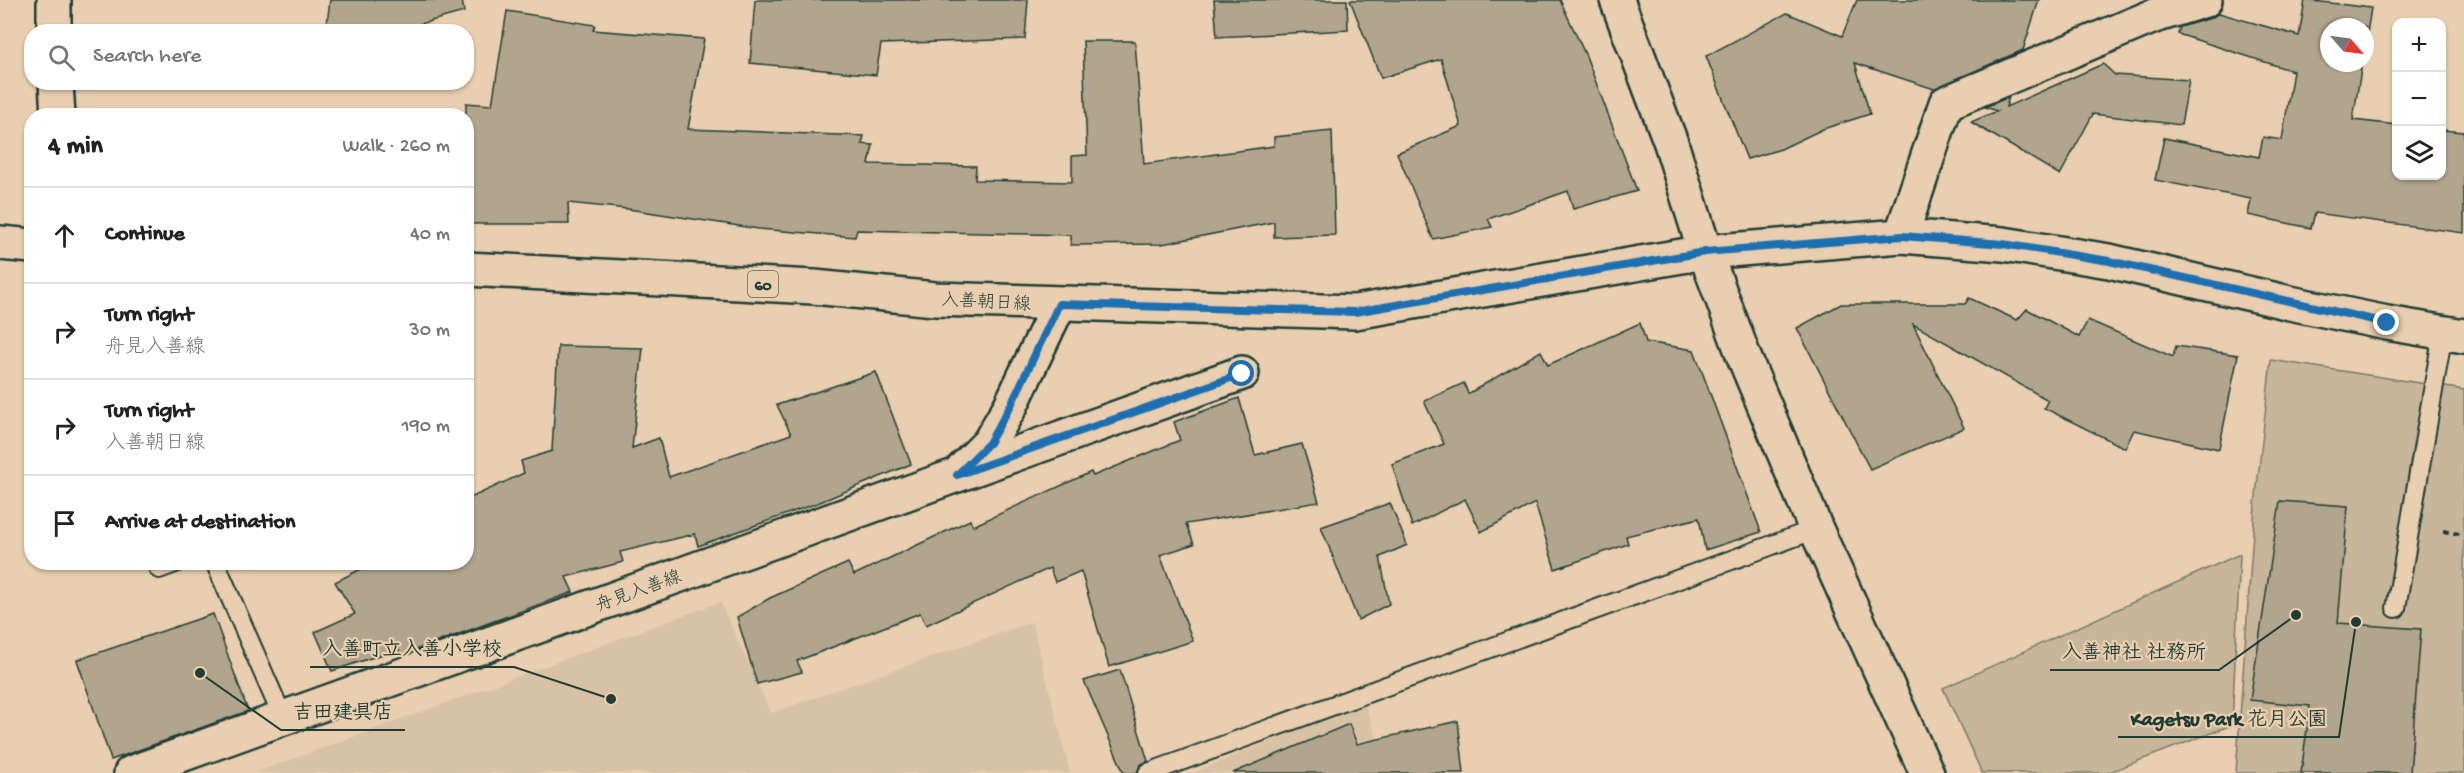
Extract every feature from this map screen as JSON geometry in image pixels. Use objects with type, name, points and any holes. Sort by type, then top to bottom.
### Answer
[{"type":"main road","points":[[54,0],[54,24]]},
{"type":"main road","points":[[1617,0],[1671,143],[1705,252],[1744,357],[1816,529],[1927,773]]},
{"type":"main road","points":[[1902,236],[1946,103],[2154,15],[2205,0]]},
{"type":"main road","points":[[56,90],[58,108]]},
{"type":"main road","name":"入善朝日線","points":[[474,269],[802,286],[935,299],[1355,312],[1705,252],[1902,236],[2003,244],[2109,261],[2290,303],[2454,334]]},
{"type":"main road","points":[[0,243],[24,245]]},
{"type":"main road","name":"舟見入善線","points":[[131,773],[186,764],[283,718],[957,475],[989,443],[1011,405],[1059,304]]},
{"type":"main road","points":[[957,475],[1242,374]]},
{"type":"lane","points":[[2396,608],[2454,334]]},
{"type":"lane","points":[[1148,773],[1816,529]]},
{"type":"lane","points":[[218,570],[283,718]]},
{"type":"shaded area","points":[[2271,360],[2464,390],[2464,773],[2236,773],[2255,505]]},
{"type":"shaded area","points":[[2240,554],[2232,725],[2107,773],[1982,773],[1943,688]]},
{"type":"shaded area","points":[[720,602],[771,713],[1032,622],[1070,773],[255,773]]},
{"type":"shaded area","points":[[1364,703],[1390,773],[1193,773]]},
{"type":"building","points":[[330,0],[462,0],[464,12],[420,24],[327,24]]},
{"type":"building","points":[[755,0],[1028,0],[1025,39],[881,44],[876,75],[750,63]]},
{"type":"building","points":[[1214,0],[1347,0],[1348,30],[1217,37]]},
{"type":"building","points":[[1350,0],[1560,0],[1586,56],[1637,191],[1573,209],[1568,191],[1488,219],[1492,227],[1433,239],[1397,153],[1461,126],[1441,59],[1381,78]]},
{"type":"building","points":[[1857,0],[2039,0],[2023,50],[1934,89],[1855,63],[1870,114],[1823,129],[1781,149],[1747,159],[1706,56],[1787,13],[1842,36]]},
{"type":"building","points":[[2305,0],[2371,8],[2369,18],[2320,18],[2320,72],[2361,72],[2353,120],[2392,124],[2392,180],[2446,180],[2446,130],[2464,132],[2464,233],[2315,213],[2311,228],[2248,215],[2251,199],[2155,180],[2164,138],[2259,157],[2263,137],[2282,140],[2293,71],[2178,34],[2180,27],[2211,18],[2219,13],[2299,36]]},
{"type":"building","points":[[507,11],[595,25],[593,30],[704,39],[688,129],[864,136],[862,144],[873,145],[869,164],[976,166],[975,180],[1072,182],[1072,156],[1087,155],[1083,41],[1135,41],[1144,164],[1274,146],[1274,137],[1332,131],[1335,235],[1274,237],[1274,222],[1162,244],[1071,245],[1071,235],[857,230],[855,237],[759,229],[628,209],[568,203],[569,224],[474,224],[474,108],[466,108],[466,103],[492,105]]},
{"type":"building","points":[[2103,64],[2115,75],[2189,80],[2181,125],[2093,114],[2060,175],[1971,122],[1997,111],[1985,107],[2009,97],[2006,107]]},
{"type":"building","points":[[1969,298],[2017,320],[2027,309],[2079,337],[2088,320],[2173,357],[2176,346],[2238,355],[2219,449],[2134,430],[2125,448],[2044,408],[2048,400],[1913,324],[1964,428],[1870,469],[1797,328],[1841,304],[1965,304]]},
{"type":"building","points":[[1640,323],[1646,342],[1694,350],[1761,532],[1705,550],[1699,518],[1626,536],[1628,544],[1555,569],[1535,503],[1481,532],[1465,499],[1412,526],[1392,464],[1444,444],[1424,401],[1464,383],[1468,394],[1541,351],[1548,365]]},
{"type":"building","points":[[558,346],[643,348],[632,448],[659,438],[669,477],[791,434],[777,405],[876,372],[911,464],[820,502],[698,546],[695,534],[620,552],[623,562],[566,577],[573,592],[402,655],[398,649],[332,671],[315,632],[355,614],[335,582],[359,570],[474,570],[474,496],[524,473],[521,461],[552,451]]},
{"type":"building","points":[[1239,398],[1255,455],[1302,444],[1319,502],[1186,524],[1194,544],[1160,555],[1193,641],[1109,667],[1081,571],[1055,582],[1050,568],[926,625],[920,613],[797,661],[802,672],[757,684],[737,617],[770,598],[848,563],[854,575],[970,520],[973,526],[1091,472],[1093,476],[1180,440],[1174,422]]},
{"type":"building","points":[[2280,501],[2348,506],[2338,623],[2421,629],[2410,773],[2301,773],[2310,706],[2250,700]]},
{"type":"building","points":[[1390,503],[1407,545],[1380,557],[1389,604],[1358,620],[1321,527]]},
{"type":"building","points":[[213,614],[248,711],[111,760],[77,660]]},
{"type":"building","points":[[1120,670],[1148,761],[1140,765],[1137,773],[1124,773],[1084,681]]},
{"type":"building","points":[[1458,721],[1464,773],[1233,773],[1349,724],[1357,744]]},
{"type":"place","name":"入善神社 社務所","points":[[2296,615]]},
{"type":"place","name":"Kagetsu Park 花月公園","points":[[2356,622]]},
{"type":"place","name":"吉田建具店","points":[[200,673]]},
{"type":"place","name":"入善町立入善小学校","points":[[611,699]]},
{"type":"route","points":[[1242,374],[957,475],[989,443],[1011,405],[1059,304],[1355,312],[1705,252],[1902,236],[2003,244],[2109,261],[2387,323]]}]
